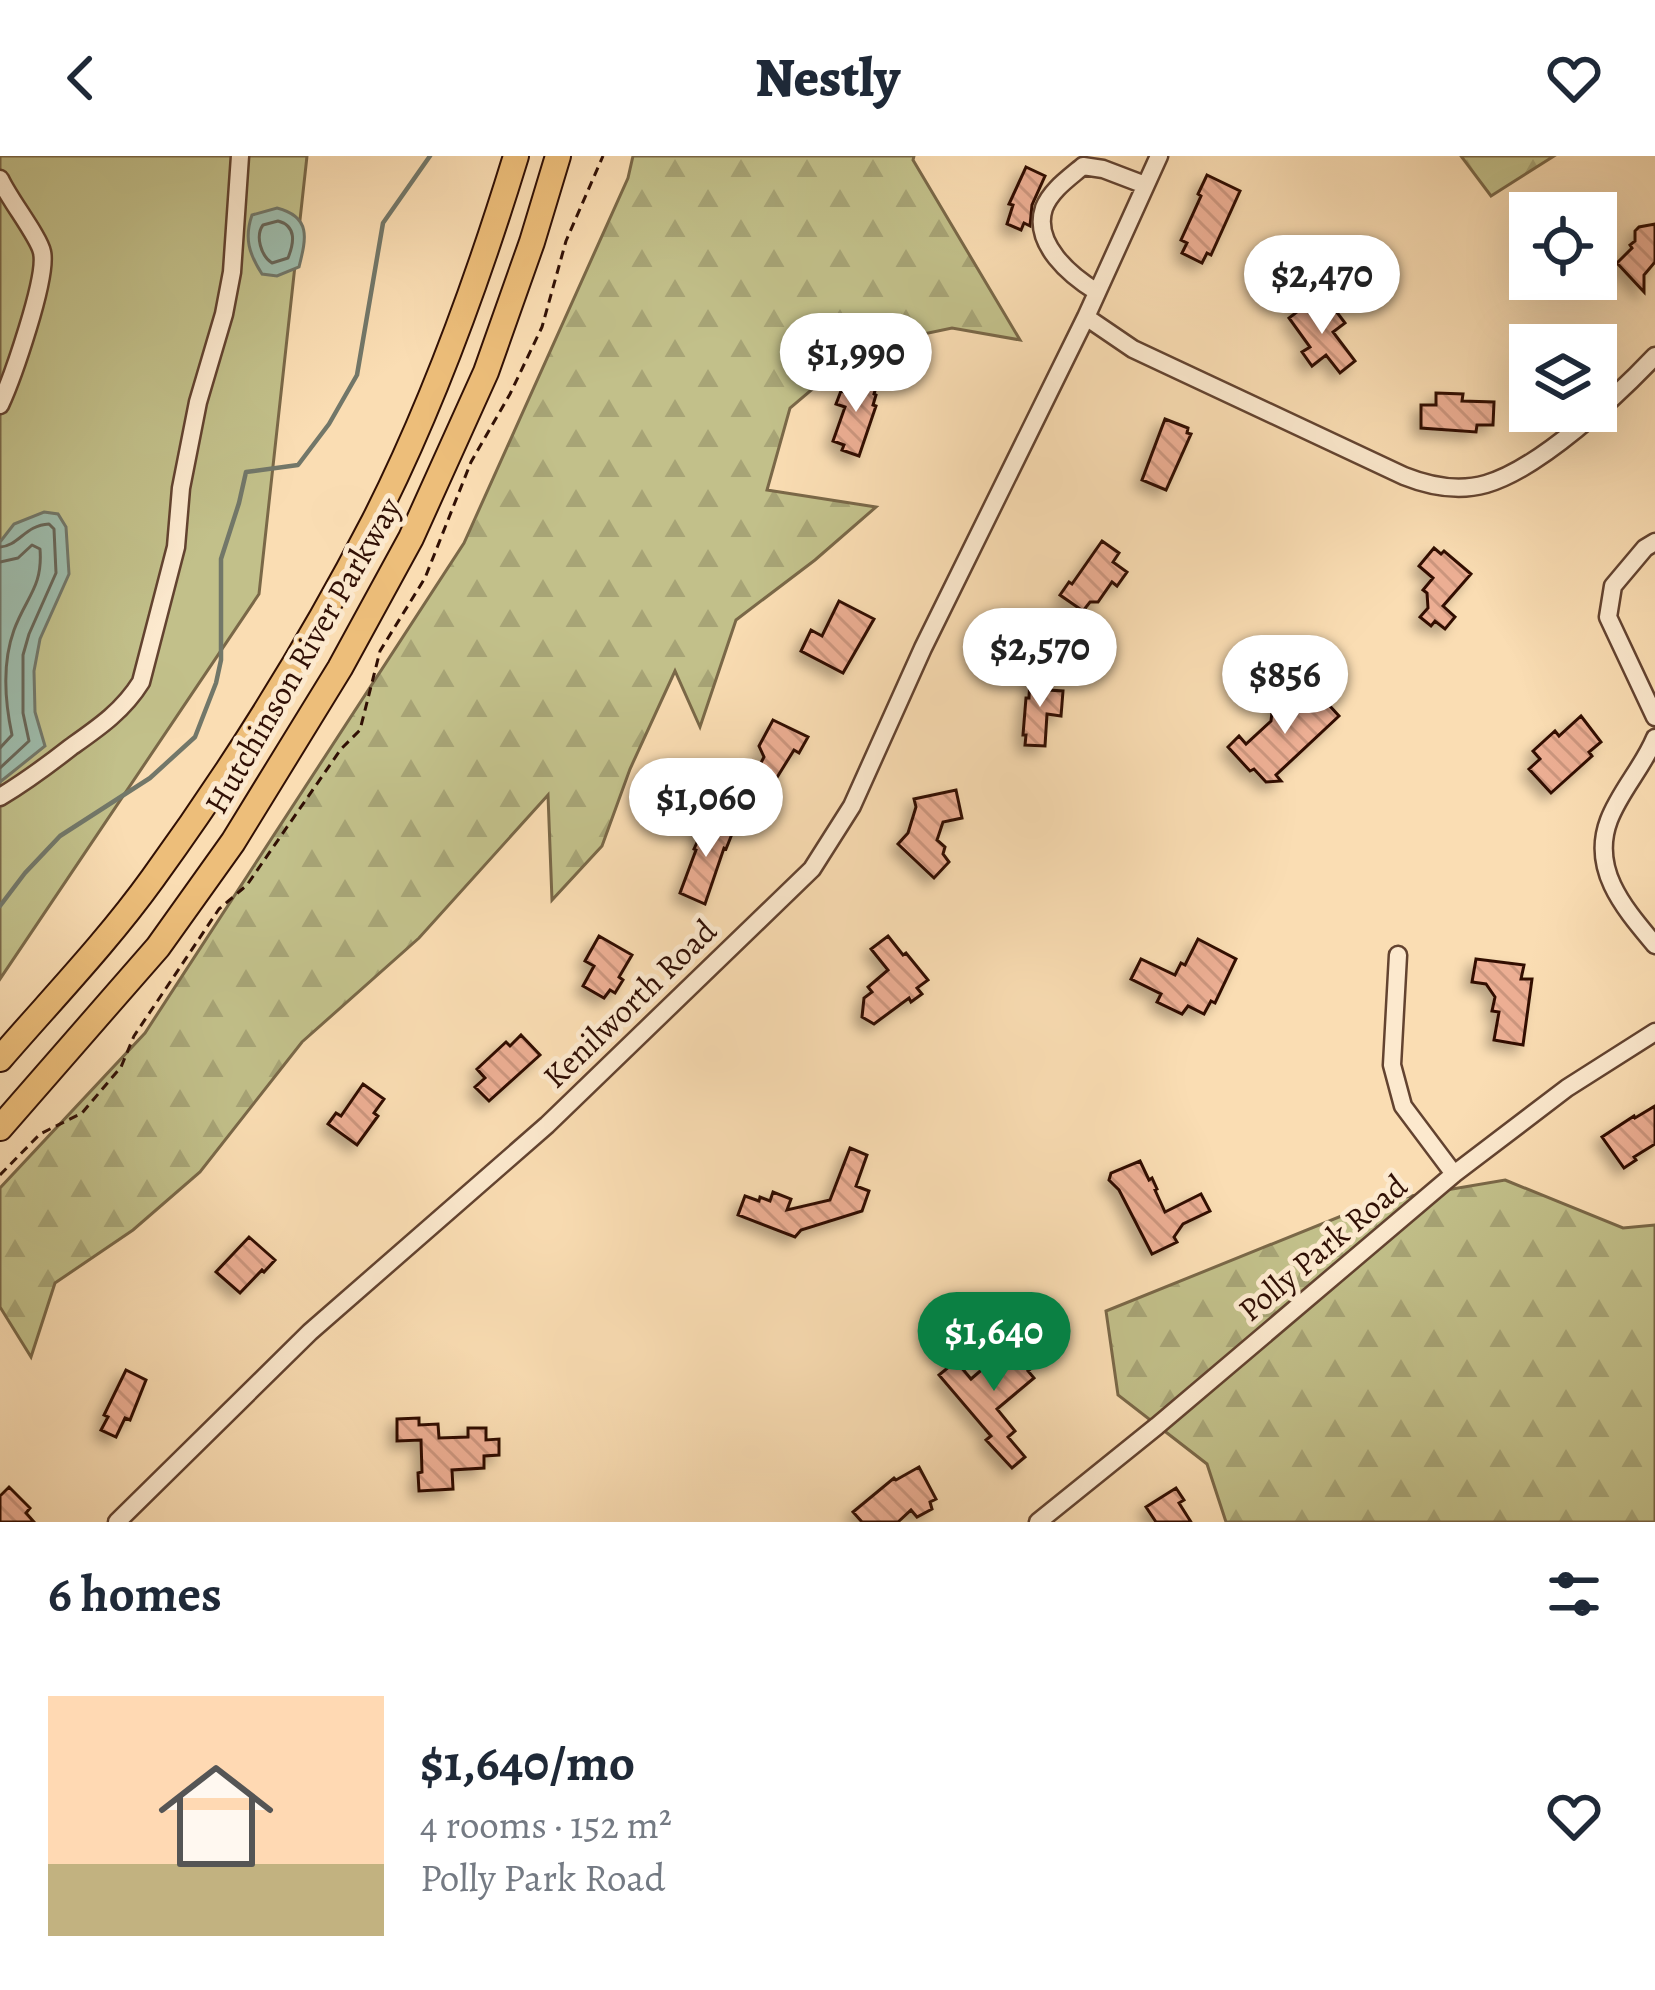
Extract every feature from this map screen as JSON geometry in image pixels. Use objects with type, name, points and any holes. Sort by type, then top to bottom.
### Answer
[{"type":"highway","name":"Hutchinson River Parkway","points":[[0,1059],[151,882],[295,662],[375,519],[460,324],[517,156]]},
{"type":"highway","name":"Hutchinson River Parkway","points":[[1,1128],[158,947],[233,842],[340,668],[411,538],[486,372],[558,156]]},
{"type":"highway","points":[[0,1048],[60,990]]},
{"type":"street","points":[[0,797],[107,722],[141,682],[176,547],[181,488],[198,403],[232,272],[240,156]]},
{"type":"street","name":"Kenilworth Road","points":[[116,1522],[310,1332],[547,1126],[812,869],[852,806],[1159,156]]},
{"type":"street","points":[[1097,292],[1053,254],[1042,231],[1044,209],[1058,187],[1084,166],[1145,185]]},
{"type":"street","points":[[0,179],[42,252],[34,304],[0,405]]},
{"type":"street","points":[[1086,317],[1133,349],[1404,476],[1426,485],[1461,488],[1484,485],[1537,457],[1583,424],[1655,356]]},
{"type":"street","points":[[1655,542],[1613,586],[1608,617],[1655,717]]},
{"type":"street","points":[[1655,738],[1608,821],[1604,865],[1633,919],[1655,945]]},
{"type":"street","points":[[1397,955],[1392,1065],[1403,1106],[1454,1174]]},
{"type":"street","name":"Polly Park Road","points":[[1038,1522],[1454,1174],[1568,1088],[1655,1032]]},
{"type":"green space","points":[[0,156],[307,156],[259,594],[0,979]]},
{"type":"green space","points":[[633,156],[914,156],[1020,340],[952,328],[862,347],[790,408],[767,490],[876,507],[736,620],[700,727],[675,671],[630,769],[602,846],[552,900],[548,795],[419,938],[302,1042],[200,1172],[133,1230],[55,1283],[31,1357],[0,1307],[0,1188],[145,1033],[464,543],[628,178]]},
{"type":"green space","points":[[1461,156],[1554,156],[1491,196]]},
{"type":"green space","points":[[1505,1180],[1623,1228],[1655,1225],[1655,1522],[1226,1522],[1207,1464],[1118,1395],[1106,1311],[1376,1202]]},
{"type":"water","points":[[277,208],[296,217],[304,238],[299,267],[277,276],[262,274],[248,239],[252,215]]},
{"type":"water","points":[[44,512],[58,514],[66,527],[69,574],[40,639],[34,671],[35,712],[45,746],[0,782],[0,542],[14,524]]},
{"type":"building","points":[[1026,167],[1045,176],[1032,205],[1030,226],[1024,223],[1021,230],[1007,224],[1013,205],[1009,204]]},
{"type":"building","points":[[1207,175],[1240,191],[1211,255],[1207,253],[1202,263],[1182,253],[1187,243],[1181,240]]},
{"type":"building","points":[[1655,224],[1655,262],[1644,275],[1644,292],[1617,263],[1632,248],[1639,227]]},
{"type":"building","points":[[1311,301],[1325,319],[1336,311],[1345,323],[1333,332],[1355,361],[1340,373],[1326,355],[1312,366],[1302,352],[1310,347],[1289,318]]},
{"type":"building","points":[[861,374],[878,381],[876,406],[859,456],[833,441],[845,407],[836,404],[841,391],[853,395]]},
{"type":"building","points":[[1436,393],[1463,394],[1462,401],[1494,402],[1493,425],[1477,425],[1476,432],[1421,428],[1421,405],[1436,405]]},
{"type":"building","points":[[1165,419],[1188,428],[1191,434],[1166,490],[1142,480]]},
{"type":"building","points":[[1102,541],[1119,553],[1113,562],[1127,572],[1117,586],[1112,582],[1098,602],[1090,602],[1083,611],[1060,595]]},
{"type":"building","points":[[1434,548],[1471,574],[1443,606],[1455,617],[1445,629],[1420,617],[1428,608],[1423,590],[1433,578],[1419,566]]},
{"type":"building","points":[[839,601],[874,619],[843,673],[801,651],[811,630],[822,636]]},
{"type":"building","points":[[1030,677],[1049,678],[1048,690],[1063,691],[1061,716],[1047,714],[1045,746],[1025,745]]},
{"type":"building","points":[[1316,691],[1339,716],[1276,775],[1281,781],[1266,782],[1228,747],[1239,736],[1246,744],[1271,721],[1278,707],[1294,702],[1299,707]]},
{"type":"building","points":[[1581,716],[1601,742],[1551,793],[1529,769],[1540,759],[1533,751]]},
{"type":"building","points":[[773,720],[808,737],[771,787],[753,778],[764,757],[759,746]]},
{"type":"building","points":[[956,790],[962,818],[943,822],[937,840],[945,847],[943,854],[949,862],[934,878],[898,844],[908,833],[914,799]]},
{"type":"building","points":[[704,818],[734,829],[705,904],[680,893]]},
{"type":"building","points":[[599,936],[632,955],[615,993],[610,990],[604,998],[583,986],[594,966],[585,961]]},
{"type":"building","points":[[888,936],[928,980],[917,988],[922,994],[874,1024],[862,1017],[864,998],[872,992],[868,987],[888,970],[871,949]]},
{"type":"building","points":[[1198,939],[1236,959],[1215,1003],[1211,1001],[1204,1014],[1188,1006],[1182,1014],[1157,1002],[1161,994],[1131,979],[1141,959],[1175,975]]},
{"type":"building","points":[[1476,959],[1524,965],[1521,979],[1532,979],[1523,1045],[1494,1040],[1499,1012],[1492,1011],[1495,997],[1486,984],[1472,982]]},
{"type":"building","points":[[521,1035],[540,1055],[489,1101],[475,1087],[485,1078],[477,1069],[506,1042],[510,1046]]},
{"type":"building","points":[[363,1084],[384,1099],[357,1145],[328,1124],[336,1113],[341,1116]]},
{"type":"building","points":[[1655,1106],[1655,1144],[1624,1168],[1602,1137]]},
{"type":"building","points":[[850,1148],[867,1155],[856,1186],[869,1191],[862,1211],[801,1230],[795,1237],[738,1215],[745,1196],[770,1201],[773,1192],[791,1199],[787,1210],[830,1200]]},
{"type":"building","points":[[1140,1161],[1165,1212],[1201,1194],[1210,1211],[1183,1224],[1174,1237],[1177,1242],[1152,1254],[1119,1190],[1109,1180],[1111,1173]]},
{"type":"building","points":[[249,1237],[275,1260],[240,1293],[216,1272]]},
{"type":"building","points":[[1009,1335],[1021,1337],[1020,1346],[1035,1365],[1028,1371],[1034,1378],[997,1409],[1015,1431],[1008,1437],[1025,1457],[1012,1468],[939,1375],[956,1361],[971,1379],[1007,1348]]},
{"type":"building","points":[[126,1370],[146,1380],[130,1420],[125,1418],[116,1437],[101,1430]]},
{"type":"building","points":[[419,1418],[419,1425],[438,1424],[439,1438],[468,1437],[468,1428],[486,1428],[486,1440],[499,1439],[499,1455],[484,1456],[484,1468],[452,1470],[453,1489],[419,1491],[421,1440],[397,1441],[397,1419]]},
{"type":"building","points":[[919,1467],[936,1499],[930,1502],[932,1509],[917,1517],[911,1510],[898,1522],[862,1522],[853,1512],[894,1478]]},
{"type":"building","points":[[9,1487],[30,1508],[26,1513],[34,1522],[0,1522],[0,1496]]},
{"type":"building","points":[[1176,1488],[1191,1522],[1156,1522],[1146,1507]]},
{"type":"waterway","points":[[0,906],[60,836],[150,778],[195,737],[221,660],[221,559],[246,472],[298,465],[329,424],[357,375],[383,223],[430,156]]}]
